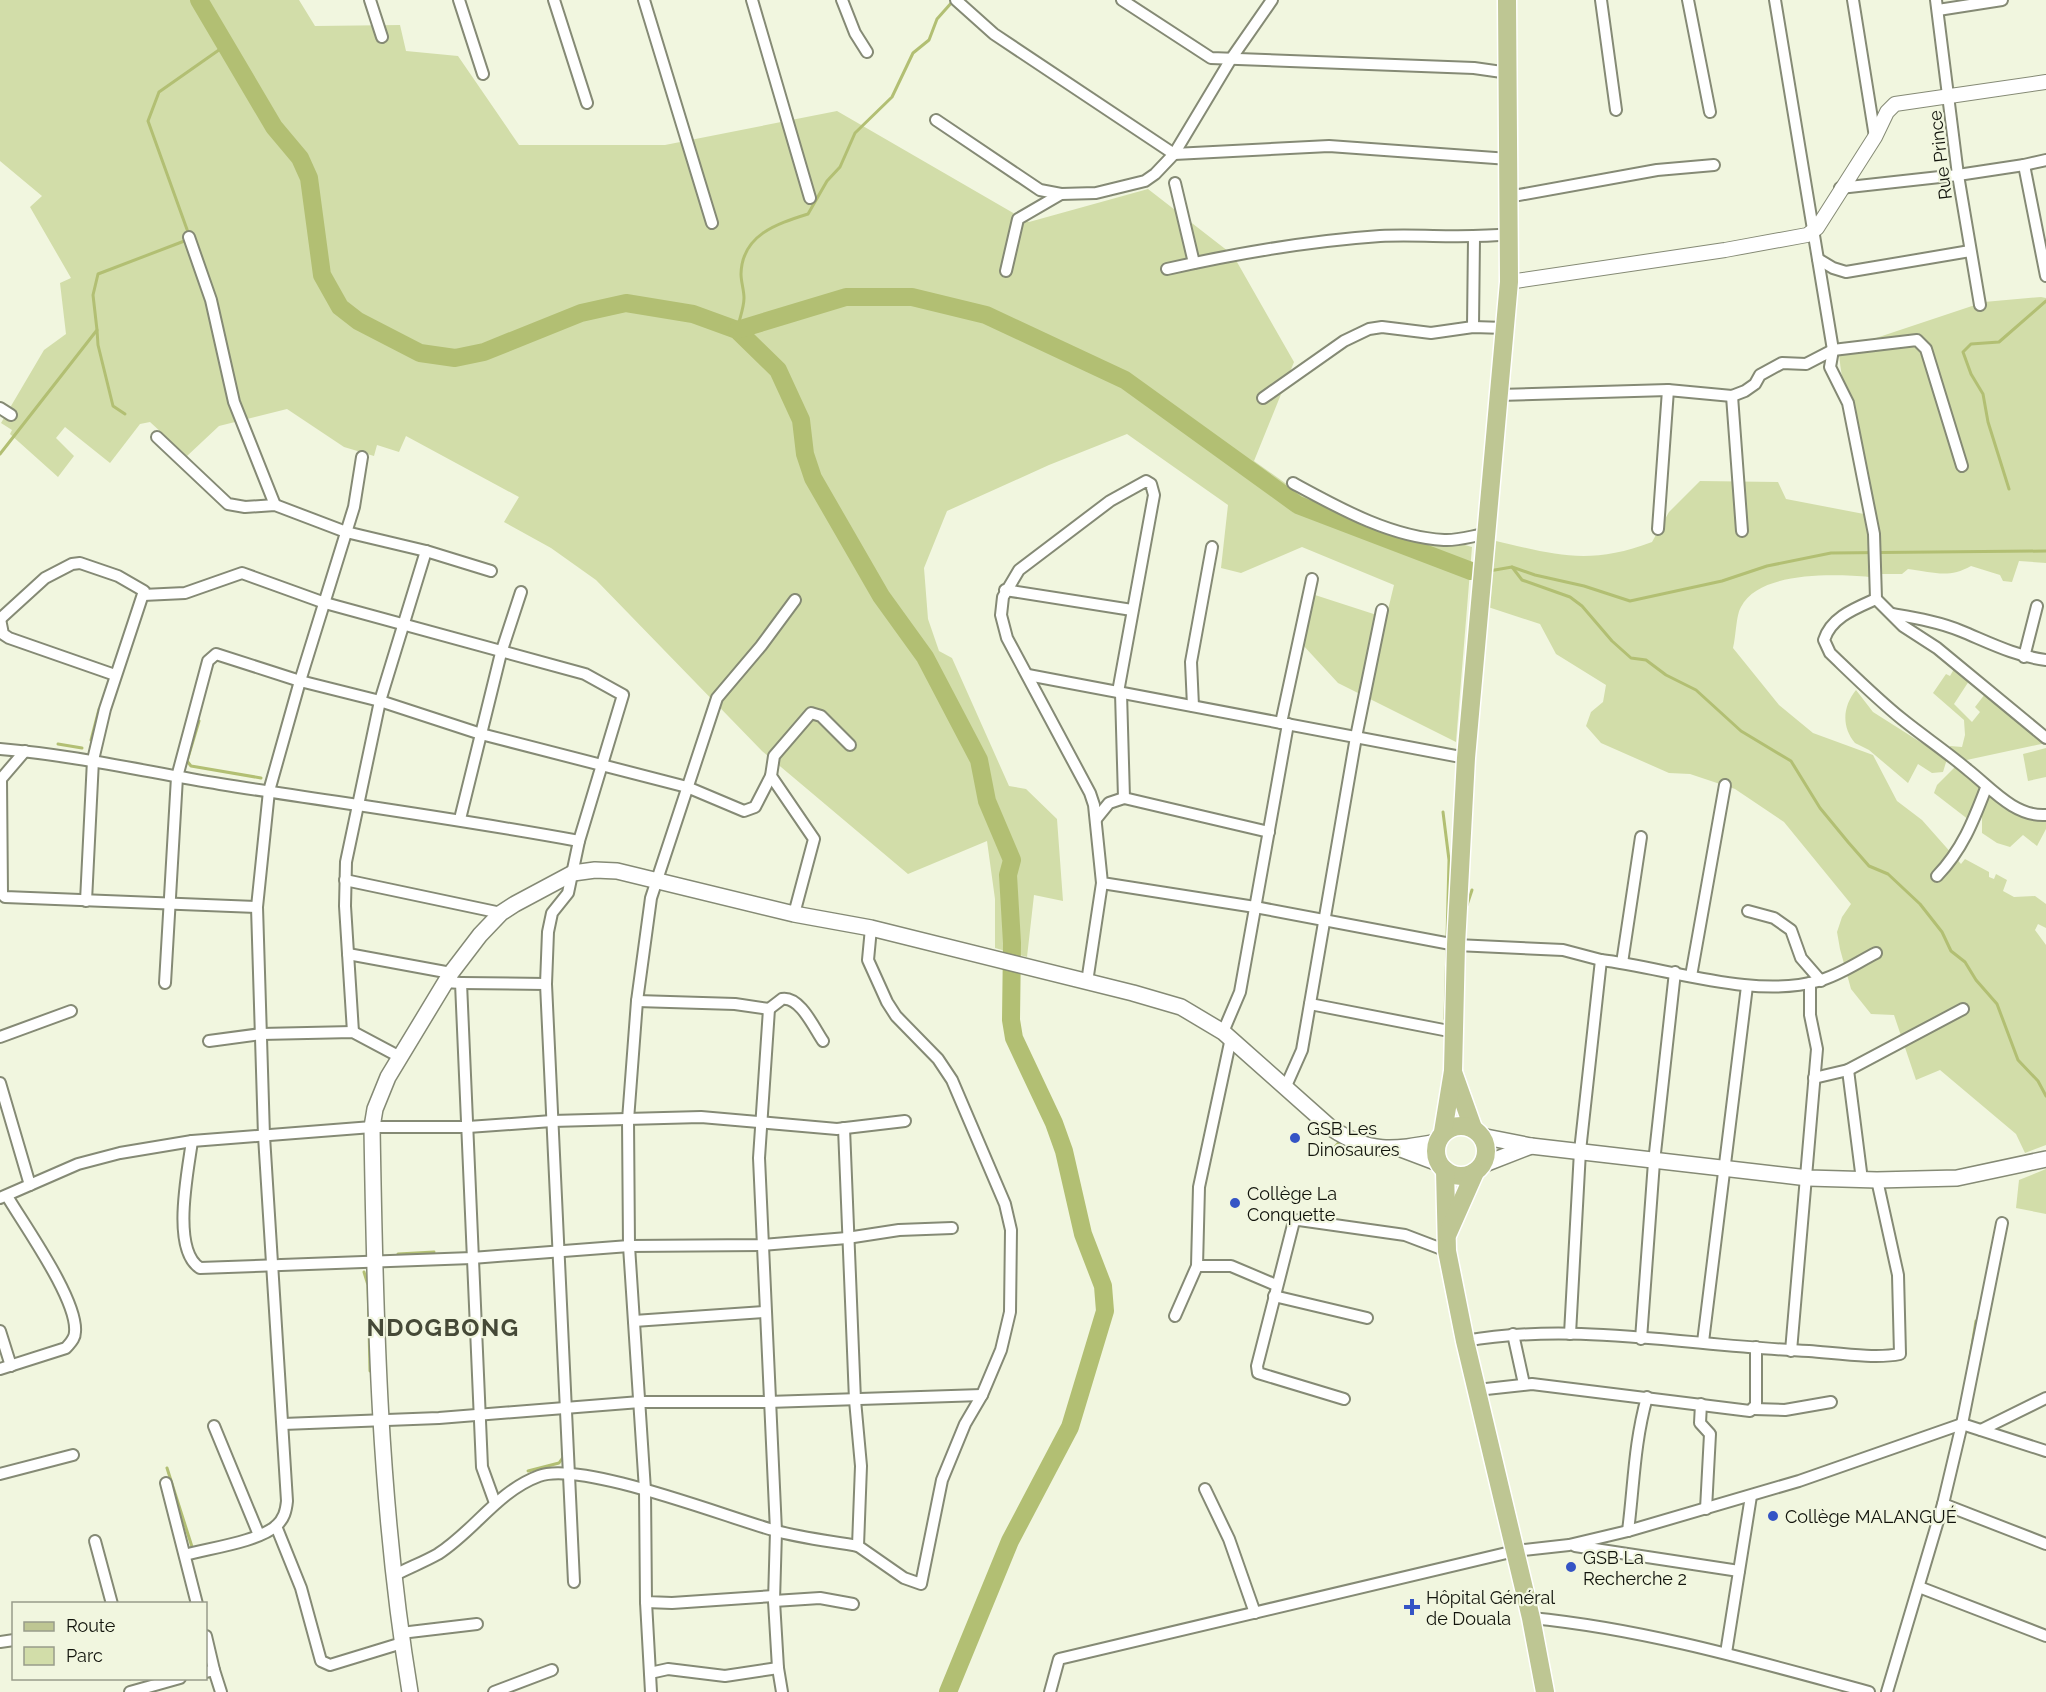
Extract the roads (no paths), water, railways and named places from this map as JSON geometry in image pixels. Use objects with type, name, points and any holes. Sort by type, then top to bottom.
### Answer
[{"type":"main road","points":[[1508,0],[1509,282],[1466,758],[1456,945],[1453,1071],[1435,1153],[1442,1167],[1447,1243],[1465,1341],[1531,1618],[1545,1692]]},
{"type":"main road","points":[[410,1692],[393,1576],[379,1419],[372,1127],[380,1093],[400,1057],[501,913],[573,873],[617,871],[655,879],[794,914],[871,928],[1029,966],[1181,1007],[1227,1035],[1331,1128],[1348,1140],[1374,1148],[1401,1149],[1440,1137],[1452,1126],[1463,1125],[1477,1132],[1531,1146],[1808,1178],[1870,1180],[1957,1178],[2045,1159]]},
{"type":"main road","points":[[1447,1243],[1478,1169],[1486,1156],[1486,1145],[1477,1132],[1453,1071]]},
{"type":"main road","points":[[1401,1149],[1442,1167],[1454,1175],[1465,1176],[1531,1146]]},
{"type":"street","points":[[370,0],[382,38]]},
{"type":"street","points":[[459,0],[483,74]]},
{"type":"street","points":[[554,0],[587,103]]},
{"type":"street","points":[[644,0],[712,223]]},
{"type":"street","points":[[752,0],[810,198]]},
{"type":"street","points":[[842,0],[855,33],[867,52]]},
{"type":"street","points":[[956,0],[994,34],[1174,154],[1329,146],[1509,159]]},
{"type":"street","points":[[1122,0],[1203,55],[1231,59],[1474,68],[1509,73]]},
{"type":"street","points":[[936,120],[1040,190],[1062,194],[1096,193],[1139,183],[1155,174],[1174,154],[1231,59],[1272,0]]},
{"type":"street","points":[[1601,0],[1616,110]]},
{"type":"street","points":[[1688,0],[1710,112]]},
{"type":"street","points":[[1775,0],[1833,350],[1830,367],[1848,403],[1874,534],[1876,599],[1891,614],[2046,738]]},
{"type":"street","points":[[1852,0],[1875,137]]},
{"type":"street","points":[[1937,5],[2002,0]]},
{"type":"street","name":"Rue Prince","points":[[1937,5],[1950,95],[1958,175],[1980,305]]},
{"type":"street","points":[[1509,282],[1725,250],[1812,232],[1875,137],[1887,112],[1895,104],[2046,82]]},
{"type":"street","points":[[1840,188],[1958,175],[2046,160]]},
{"type":"street","points":[[1508,197],[1657,170],[1714,165]]},
{"type":"street","points":[[2024,165],[2046,276]]},
{"type":"street","points":[[1175,183],[1194,263]]},
{"type":"street","points":[[1006,271],[1018,219],[1062,194]]},
{"type":"street","points":[[1167,269],[1253,251],[1383,236],[1474,238],[1509,234]]},
{"type":"street","points":[[189,237],[211,300],[234,402],[275,505]]},
{"type":"street","points":[[1473,327],[1474,238]]},
{"type":"street","points":[[1818,259],[1833,268],[1846,272],[1970,251]]},
{"type":"street","points":[[1263,398],[1344,341],[1370,329],[1382,327],[1431,333],[1473,327],[1505,328]]},
{"type":"street","points":[[1499,395],[1668,390],[1732,396],[1745,391],[1755,384],[1760,375],[1778,364],[1786,362],[1806,364],[1833,350],[1912,340],[1922,344],[1962,466]]},
{"type":"street","points":[[1658,529],[1668,390]]},
{"type":"street","points":[[1732,396],[1742,531]]},
{"type":"street","points":[[0,408],[11,415]]},
{"type":"street","points":[[156,437],[228,504],[245,507],[275,505],[346,532],[426,551],[491,571]]},
{"type":"street","points":[[185,1555],[259,1535],[276,1526],[285,1514],[287,1501],[283,1424],[264,1136],[257,907],[269,791],[300,681],[354,507],[362,457]]},
{"type":"street","points":[[1087,982],[1102,883],[1094,805],[1083,776],[1003,627],[1001,615],[1005,590],[1027,563],[1110,501],[1146,481],[1151,484],[1154,495],[1119,692],[1124,798]]},
{"type":"street","points":[[1293,483],[1343,509],[1408,533],[1446,540],[1485,534]]},
{"type":"street","points":[[1193,706],[1191,662],[1212,548]]},
{"type":"street","points":[[353,1032],[345,880],[358,804],[380,701],[426,551]]},
{"type":"street","points":[[86,901],[93,760],[115,675],[143,595],[142,588],[125,579],[80,563],[72,564],[45,578],[0,619],[3,634],[9,638],[115,675]]},
{"type":"street","points":[[143,595],[185,592],[242,573],[324,603],[585,674],[623,695],[604,765],[579,841],[567,897],[552,913],[548,932],[546,984],[567,1472],[573,1511],[574,1582]]},
{"type":"street","points":[[1175,1316],[1197,1266],[1199,1187],[1227,1035],[1237,1004],[1255,908],[1285,724],[1312,579]]},
{"type":"street","points":[[1005,590],[1132,610]]},
{"type":"street","points":[[460,819],[501,653],[521,592]]},
{"type":"street","points":[[1876,599],[1859,607],[1829,627],[1824,639],[1830,654],[1900,717],[1970,771],[1986,788],[2011,804],[2035,814],[2046,815]]},
{"type":"street","points":[[651,1692],[646,1602],[645,1490],[629,1246],[628,1120],[638,1001],[655,879],[717,698],[761,646],[795,600]]},
{"type":"street","points":[[2024,657],[2037,606]]},
{"type":"street","points":[[1286,1086],[1302,1050],[1326,922],[1356,737],[1382,610]]},
{"type":"street","points":[[1891,614],[1960,630],[1981,642],[2024,657],[2046,660]]},
{"type":"street","points":[[165,983],[177,777],[211,655],[216,654],[300,681],[380,701],[481,734],[687,787],[744,811],[751,811],[771,776],[774,756],[811,713],[821,716],[850,745]]},
{"type":"street","points":[[1028,675],[1466,758]]},
{"type":"street","points":[[0,749],[93,760],[177,777],[460,819],[579,841]]},
{"type":"street","points":[[25,751],[1,779],[2,894],[9,898],[257,907]]},
{"type":"street","points":[[771,776],[814,839],[794,914]]},
{"type":"street","points":[[1691,976],[1725,785]]},
{"type":"street","points":[[1937,876],[1955,857],[1969,832],[1986,788]]},
{"type":"street","points":[[1096,819],[1109,803],[1124,798],[1269,832]]},
{"type":"street","points":[[1622,963],[1641,837]]},
{"type":"street","points":[[345,880],[501,913]]},
{"type":"street","points":[[1102,883],[1456,945],[1563,950],[1600,960],[1747,986],[1783,988],[1815,982],[1876,953]]},
{"type":"street","points":[[1748,911],[1774,918],[1791,930],[1801,958],[1815,982],[1810,1016],[1817,1050],[1808,1178],[1791,1351]]},
{"type":"street","points":[[393,1576],[438,1554],[495,1503],[541,1475],[567,1472],[645,1490],[776,1531],[858,1546],[904,1578],[923,1583],[942,1480],[965,1424],[982,1395],[1001,1350],[1010,1312],[1011,1230],[1005,1204],[952,1080],[938,1059],[896,1016],[887,1002],[868,960],[871,928]]},
{"type":"street","points":[[348,954],[453,979],[546,984]]},
{"type":"street","points":[[1570,1334],[1580,1151],[1600,960]]},
{"type":"street","points":[[1641,1339],[1654,1162],[1676,972]]},
{"type":"street","points":[[453,979],[468,1127],[482,1467],[495,1503]]},
{"type":"street","points":[[1702,1342],[1749,990],[1747,986]]},
{"type":"street","points":[[638,1001],[735,1004],[769,1009],[782,999],[792,1000],[805,1013],[823,1041]]},
{"type":"street","points":[[1310,1004],[1454,1032]]},
{"type":"street","points":[[769,1009],[761,1123],[760,1245],[776,1531],[774,1599],[778,1668],[782,1692]]},
{"type":"street","points":[[1814,1078],[1848,1070],[1963,1010]]},
{"type":"street","points":[[0,1037],[71,1011]]},
{"type":"street","points":[[209,1041],[261,1034],[353,1032],[400,1057]]},
{"type":"street","points":[[1465,1341],[1513,1334],[1570,1334],[1702,1342],[1791,1351],[1900,1354],[1898,1275],[1870,1180],[1848,1070]]},
{"type":"street","points":[[0,1083],[30,1185]]},
{"type":"street","points":[[0,1331],[5,1368],[66,1348],[76,1332],[72,1312],[63,1291],[3,1197],[63,1170],[102,1157],[192,1141],[372,1127],[468,1127],[552,1121],[701,1117],[844,1128],[905,1122]]},
{"type":"street","points":[[844,1128],[855,1400],[861,1466],[858,1546]]},
{"type":"street","points":[[192,1141],[183,1212],[191,1260],[200,1268],[472,1258],[629,1246],[760,1245],[847,1238],[899,1230],[952,1228]]},
{"type":"street","points":[[1344,1399],[1261,1376],[1258,1373],[1257,1366],[1291,1226],[1299,1220],[1405,1234],[1447,1243]]},
{"type":"street","points":[[1887,1692],[1943,1504],[1962,1424],[2002,1223]]},
{"type":"street","points":[[1197,1266],[1231,1266],[1275,1291],[1366,1318]]},
{"type":"street","points":[[634,1321],[764,1312]]},
{"type":"street","points":[[1513,1334],[1524,1384]]},
{"type":"street","points":[[1754,1409],[1756,1405],[1756,1347]]},
{"type":"street","points":[[1477,1390],[1524,1384],[1754,1409],[1785,1410],[1831,1402]]},
{"type":"street","points":[[283,1424],[440,1418],[479,1413],[640,1402],[768,1402],[982,1395]]},
{"type":"street","points":[[1628,1531],[1635,1480],[1637,1434],[1647,1397]]},
{"type":"street","points":[[1982,1430],[2046,1398]]},
{"type":"street","points":[[1701,1404],[1700,1423],[1710,1434],[1706,1509]]},
{"type":"street","points":[[1050,1692],[1059,1659],[1515,1551],[1569,1545],[1628,1531],[1751,1496],[1962,1424],[2046,1451]]},
{"type":"street","points":[[214,1426],[259,1535]]},
{"type":"street","points":[[0,1474],[74,1455]]},
{"type":"street","points":[[166,1484],[197,1602]]},
{"type":"street","points":[[1205,1489],[1229,1539],[1255,1613]]},
{"type":"street","points":[[1726,1653],[1751,1496]]},
{"type":"street","points":[[1943,1504],[2046,1544]]},
{"type":"street","points":[[276,1526],[302,1588],[321,1660],[330,1665],[401,1638],[477,1624]]},
{"type":"street","points":[[95,1542],[111,1602]]},
{"type":"street","points":[[1569,1545],[1739,1571]]},
{"type":"street","points":[[1919,1587],[2046,1635]]},
{"type":"street","points":[[646,1602],[820,1598],[853,1604]]},
{"type":"street","points":[[1531,1618],[1581,1622],[1726,1653],[1869,1692]]},
{"type":"street","points":[[207,1645],[210,1671],[221,1692]]},
{"type":"street","points":[[650,1673],[668,1669],[725,1676],[778,1668]]},
{"type":"street","points":[[494,1692],[552,1670]]},
{"type":"street","points":[[133,1691],[173,1680]]},
{"type":"waterway","points":[[199,0],[274,127],[300,158],[309,178],[322,275],[340,307],[358,321],[420,353],[455,358],[484,352],[581,313],[626,303],[693,314],[737,330],[778,370],[801,420],[805,454],[813,478],[881,596],[925,657],[979,760],[987,801],[1012,860],[1008,875],[1012,943],[1011,1020],[1014,1038],[1054,1123],[1064,1151],[1083,1234],[1103,1286],[1105,1311],[1070,1427],[1010,1541],[948,1692]]},
{"type":"waterway","points":[[737,330],[744,302],[741,274],[747,250],[763,233],[773,227],[808,214],[827,181],[840,167],[855,133],[892,97],[913,53],[929,40],[937,19],[953,1]]},
{"type":"waterway","points":[[189,235],[148,121],[159,92],[226,45]]},
{"type":"waterway","points":[[0,454],[97,330],[93,295],[98,274],[187,240]]},
{"type":"waterway","points":[[737,330],[846,297],[912,297],[986,315],[1125,380],[1298,505],[1471,571]]},
{"type":"waterway","points":[[2009,489],[1988,422],[1983,394],[1971,374],[1963,352],[1971,344],[1999,342],[2046,301]]},
{"type":"waterway","points":[[97,330],[98,345],[113,406],[125,414]]},
{"type":"waterway","points":[[1489,571],[1512,567],[1630,601],[1722,581],[1767,566],[1831,553],[2046,551]]},
{"type":"waterway","points":[[1512,567],[1522,580],[1570,597],[1582,606],[1612,641],[1631,658],[1646,660],[1666,675],[1696,690],[1741,731],[1791,761],[1820,808],[1848,842],[1869,866],[1888,874],[1920,904],[1942,932],[1951,951],[1965,962],[1976,980],[1997,1004],[2018,1060],[2038,1081],[2046,1096]]},
{"type":"waterway","points":[[91,740],[99,709]]},
{"type":"waterway","points":[[199,721],[187,761],[191,766],[261,778]]},
{"type":"waterway","points":[[58,744],[82,748]]},
{"type":"waterway","points":[[1443,812],[1449,860],[1447,938]]},
{"type":"waterway","points":[[1467,905],[1472,890]]},
{"type":"waterway","points":[[1445,1019],[1447,946]]},
{"type":"waterway","points":[[1333,1149],[1342,1139]]},
{"type":"waterway","points":[[398,1254],[434,1252]]},
{"type":"waterway","points":[[364,1272],[368,1285],[370,1371]]},
{"type":"waterway","points":[[1969,1364],[1976,1321]]},
{"type":"waterway","points":[[528,1471],[559,1463],[564,1456]]},
{"type":"waterway","points":[[167,1468],[193,1550]]},
{"type":"place","name":"GSB Les Dinosaures","points":[[1295,1138]]},
{"type":"place","name":"Collège La Conquette","points":[[1235,1203]]},
{"type":"place","name":"Collège MALANGUÉ","points":[[1773,1516]]},
{"type":"place","name":"GSB La Recherche 2","points":[[1571,1567]]},
{"type":"place","name":"Hôpital Général de Douala","points":[[1412,1607]]},
{"type":"district","name":"NDOGBONG","points":[[443,1327]]}]
